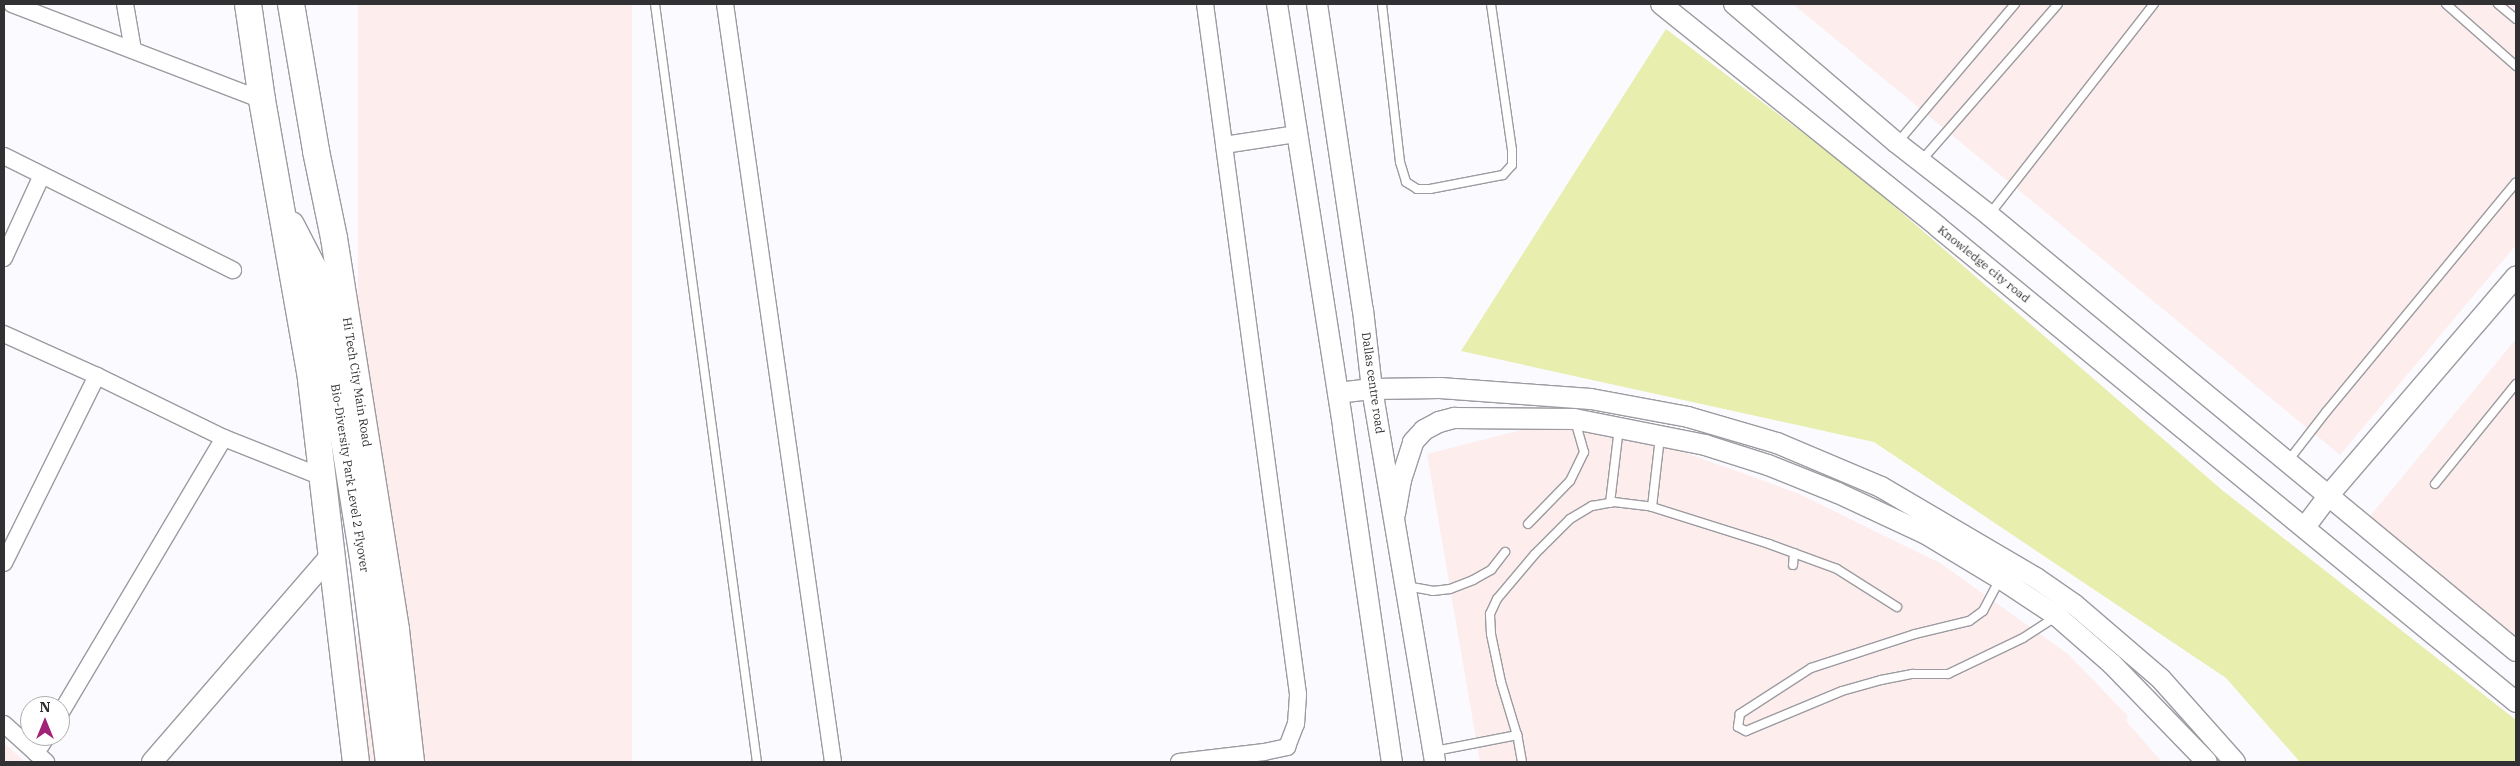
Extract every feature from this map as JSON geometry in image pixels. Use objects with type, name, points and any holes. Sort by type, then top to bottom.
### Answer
[{"type":"main road","points":[[248,4],[262,100],[310,371],[356,762]]},
{"type":"main road","name":"Hi Tech City Main Road","points":[[291,4],[316,151],[334,238],[396,630],[411,762]]},
{"type":"main road","name":"Bio-Diversity Park Level 2 Flyover","points":[[280,202],[318,277],[363,557],[389,762]]},
{"type":"street","points":[[12,4],[262,100]]},
{"type":"street","points":[[124,4],[134,50]]},
{"type":"street","points":[[725,4],[833,762]]},
{"type":"street","points":[[1179,762],[1264,752],[1287,747],[1296,724],[1298,694],[1205,4]]},
{"type":"street","points":[[1277,4],[1338,393],[1392,762]]},
{"type":"street","name":"Dallas centre road","points":[[1318,4],[1363,310],[1372,389],[1395,514],[1434,757]]},
{"type":"street","name":"Knowledge city road","points":[[1661,4],[2305,527],[2516,702]]},
{"type":"street","points":[[1734,4],[1897,143],[1989,215],[2516,651]]},
{"type":"street","points":[[1224,145],[1297,134]]},
{"type":"street","points":[[4,156],[233,270]]},
{"type":"street","points":[[4,258],[42,175]]},
{"type":"street","points":[[2305,527],[2328,496],[2516,278]]},
{"type":"street","points":[[4,334],[97,376],[224,438],[322,477]]},
{"type":"street","points":[[4,562],[97,376]]},
{"type":"street","points":[[1338,393],[1372,389],[1440,388],[1547,394],[1591,399],[1678,415],[1777,444],[1881,487],[2036,578],[2075,604],[2161,679],[2235,762]]},
{"type":"street","points":[[1395,514],[1401,480],[1413,442],[1424,430],[1454,418],[1574,419],[1705,445],[1768,465],[1838,492],[1926,534],[2000,579],[2056,616],[2153,704],[2208,762]]},
{"type":"street","points":[[70,697],[224,438]]},
{"type":"street","points":[[152,762],[331,555]]},
{"type":"street","points":[[4,724],[41,758]]},
{"type":"lane","points":[[655,4],[757,762]]},
{"type":"lane","points":[[1382,4],[1400,162],[1406,182],[1417,189],[1430,189],[1503,175],[1512,165],[1512,150],[1491,4]]},
{"type":"lane","points":[[1897,143],[2015,4]]},
{"type":"lane","points":[[1920,162],[2058,4]]},
{"type":"lane","points":[[1989,215],[2154,4]]},
{"type":"lane","points":[[2446,4],[2516,66]]},
{"type":"lane","points":[[2498,4],[2516,19]]},
{"type":"lane","points":[[2287,462],[2516,182]]},
{"type":"lane","points":[[2435,484],[2516,384]]},
{"type":"lane","points":[[1528,524],[1570,481],[1584,452],[1574,419]]},
{"type":"lane","points":[[1610,503],[1619,427]]},
{"type":"lane","points":[[1652,507],[1661,435]]},
{"type":"lane","points":[[1522,762],[1517,735],[1501,682],[1491,634],[1490,614],[1498,599],[1535,554],[1570,519],[1592,506],[1610,503],[1652,507],[1794,554],[1837,569],[1896,608]]},
{"type":"lane","points":[[1406,586],[1433,591],[1450,589],[1473,580],[1491,570],[1505,552]]},
{"type":"lane","points":[[1793,565],[1794,554]]},
{"type":"lane","points":[[2000,579],[1983,611],[1969,621],[1914,634],[1811,668],[1740,714],[1738,727],[1746,731],[1842,692],[1881,680],[1912,674],[1948,674],[2023,638],[2056,616]]},
{"type":"lane","points":[[1434,757],[1517,735]]},
{"type":"shaded area","points":[[358,4],[632,4],[632,762],[358,762]]},
{"type":"shaded area","points":[[1793,4],[2516,4],[2516,245],[2340,455]]},
{"type":"shaded area","points":[[2516,339],[2516,640],[2366,521]]},
{"type":"shaded area","points":[[1549,423],[1656,442],[1797,493],[1940,563],[2068,654],[2128,716],[2126,721],[2162,762],[1480,762],[1427,454]]},
{"type":"shaded area","points":[[4,743],[23,760],[21,762],[4,762]]},
{"type":"green space","points":[[1666,29],[1857,174],[2222,490],[2516,720],[2516,762],[2300,762],[2226,678],[1874,442],[1461,351]]}]
